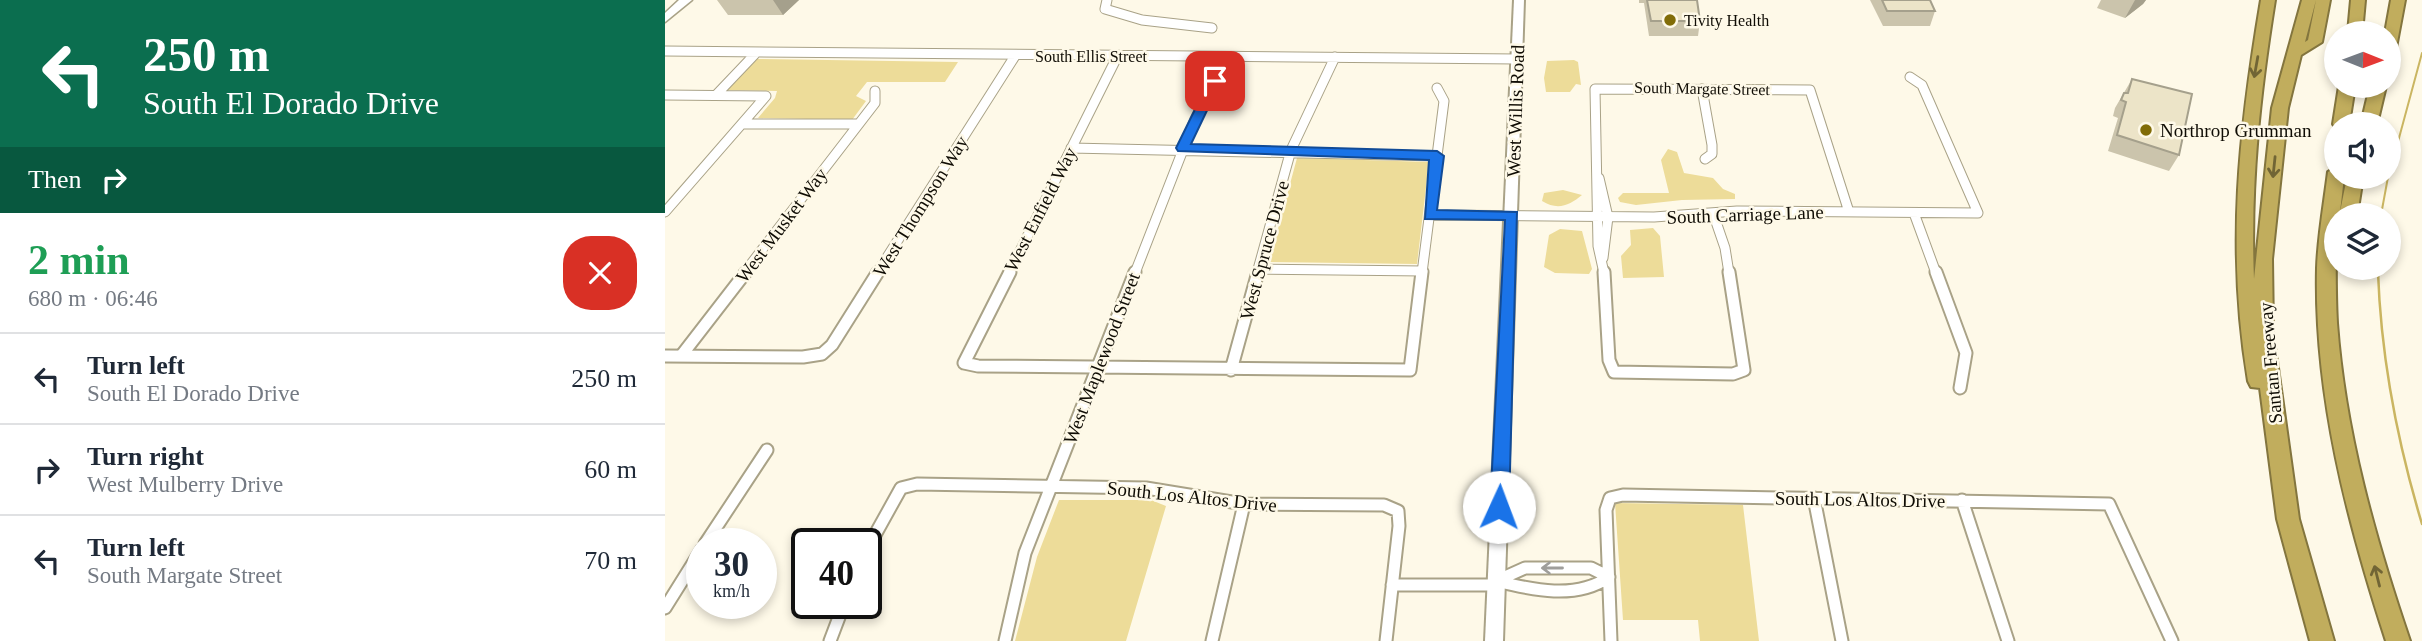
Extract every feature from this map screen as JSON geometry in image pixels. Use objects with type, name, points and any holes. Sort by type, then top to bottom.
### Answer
[{"type":"highway","points":[[2268,0],[2251,95],[2243,164],[2242,252],[2250,343],[2288,519]]},
{"type":"highway","name":"Santan Freeway","points":[[2309,0],[2280,108],[2263,259],[2263,332],[2288,519],[2322,641]]},
{"type":"highway","points":[[2297,52],[2315,42],[2323,0]]},
{"type":"highway","points":[[2349,0],[2353,21]]},
{"type":"highway","points":[[2356,21],[2358,0]]},
{"type":"highway","points":[[2394,21],[2398,0]]},
{"type":"highway","points":[[2334,189],[2325,277],[2333,368],[2351,476],[2381,591],[2398,641]]},
{"type":"highway","points":[[2333,368],[2338,280]]},
{"type":"main road","points":[[665,8],[673,0]]},
{"type":"main road","points":[[665,19],[686,0]]},
{"type":"street","points":[[1107,0],[1105,9],[1127,18],[1157,21],[1173,27],[1212,28]]},
{"type":"street","name":"West Willis Road","points":[[1494,641],[1519,0]]},
{"type":"street","name":"South Ellis Street","points":[[665,51],[1517,59]]},
{"type":"street","points":[[717,94],[757,52]]},
{"type":"street","name":"West Enfield Way","points":[[1098,367],[964,363],[1118,55]]},
{"type":"street","name":"West Thompson Way","points":[[681,356],[803,357],[822,354],[832,345],[1014,56]]},
{"type":"street","name":"West Spruce Drive","points":[[1231,370],[1290,150],[1300,125],[1328,83],[1335,57]]},
{"type":"street","name":"South Carriage Lane","points":[[1430,215],[1602,217],[1713,213],[1978,213],[1922,85],[1910,77]]},
{"type":"street","name":"West Maplewood Street","points":[[1005,641],[1025,554],[1183,148],[1215,81]]},
{"type":"street","points":[[1098,367],[1410,370],[1444,101],[1437,88]]},
{"type":"street","name":"South Margate Street","points":[[1602,217],[1605,189],[1599,178],[1595,89],[1810,90],[1850,212]]},
{"type":"street","points":[[1702,89],[1712,145],[1712,153],[1705,159]]},
{"type":"street","name":"West Musket Way","points":[[681,356],[874,103],[874,91]]},
{"type":"street","points":[[665,95],[766,96],[665,212]]},
{"type":"street","points":[[744,124],[858,124]]},
{"type":"street","points":[[1071,148],[1290,150],[1437,156]]},
{"type":"street","points":[[1602,217],[1608,247],[1603,258],[1609,360],[1614,372],[1733,374],[1744,370],[1725,248],[1713,213]]},
{"type":"street","points":[[1914,213],[1966,353],[1960,388]]},
{"type":"street","points":[[1258,269],[1423,271]]},
{"type":"street","points":[[665,356],[681,356]]},
{"type":"street","points":[[716,528],[767,450]]},
{"type":"street","name":"South Los Altos Drive","points":[[877,528],[890,502],[901,488],[917,484],[1146,488],[1244,505],[1384,505],[1398,511],[1392,584]]},
{"type":"street","name":"South Los Altos Drive","points":[[1609,577],[1606,510],[1610,498],[1623,495],[2109,503],[2172,641]]},
{"type":"street","points":[[1814,498],[1842,641]]},
{"type":"street","points":[[1962,500],[2007,641]]},
{"type":"street","points":[[1212,641],[1244,505]]},
{"type":"street","points":[[1496,583],[1525,568],[1591,568],[1609,577]]},
{"type":"street","points":[[665,608],[686,575]]},
{"type":"street","points":[[1386,641],[1392,584],[1496,583],[1524,589],[1590,589],[1609,577]]},
{"type":"street","points":[[1609,577],[1611,641]]},
{"type":"street","points":[[830,641],[838,619]]},
{"type":"shaded area","points":[[757,59],[958,62],[945,82],[867,82],[856,96],[866,101],[852,120],[758,118],[775,98],[777,91],[727,90]]},
{"type":"shaded area","points":[[1547,61],[1578,62],[1581,85],[1576,84],[1570,92],[1546,92],[1544,78]]},
{"type":"shaded area","points":[[1668,149],[1677,152],[1684,173],[1713,178],[1723,189],[1735,194],[1735,199],[1682,200],[1636,205],[1620,202],[1618,198],[1623,193],[1669,193],[1661,160]]},
{"type":"shaded area","points":[[1297,158],[1429,162],[1417,264],[1269,262]]},
{"type":"shaded area","points":[[1563,190],[1582,195],[1563,206],[1553,206],[1542,201],[1544,193]]},
{"type":"shaded area","points":[[1653,228],[1660,236],[1664,277],[1623,278],[1621,256],[1631,245],[1630,230]]},
{"type":"shaded area","points":[[1560,229],[1582,231],[1592,269],[1589,274],[1555,273],[1544,267],[1549,235]]},
{"type":"shaded area","points":[[1059,500],[1151,500],[1166,506],[1126,641],[1015,641],[1037,557]]},
{"type":"shaded area","points":[[1615,503],[1743,505],[1759,641],[1700,641],[1698,620],[1623,620]]},
{"type":"building","points":[[1647,0],[1697,0],[1700,21],[1651,21]]},
{"type":"building","points":[[1882,0],[1930,0],[1935,11],[1887,11]]},
{"type":"building","name":"Northrop Grumman","points":[[2132,79],[2192,94],[2179,155],[2117,135],[2126,102],[2121,100],[2124,93],[2128,93]]},
{"type":"waterway","points":[[2401,131],[2422,53]]},
{"type":"waterway","points":[[2383,203],[2386,189]]},
{"type":"waterway","points":[[2378,280],[2392,400],[2422,524]]},
{"type":"place","name":"Tivity Health","points":[[1670,20]]},
{"type":"place","name":"Northrop Grumman","points":[[2146,130]]},
{"type":"route","points":[[1215,81],[1183,148],[1437,156],[1430,215],[1512,215],[1499,507]]}]
